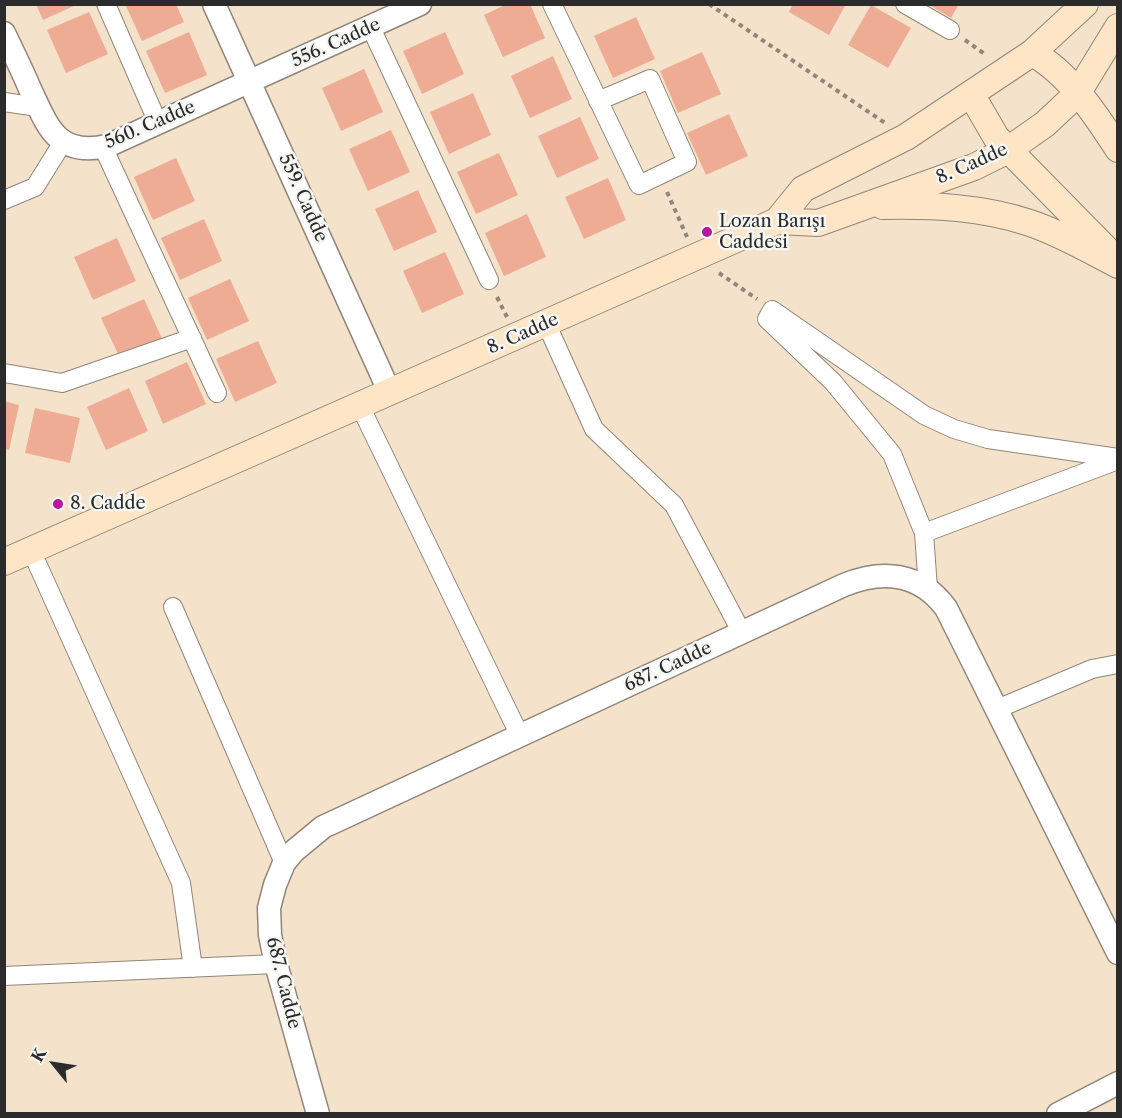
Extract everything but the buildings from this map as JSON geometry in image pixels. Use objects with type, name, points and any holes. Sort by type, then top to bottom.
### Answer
[{"type":"main road","name":"8. Cadde","points":[[777,221],[803,189],[906,137],[1032,53],[1085,4]]},
{"type":"main road","name":"8. Cadde","points":[[4,562],[777,221],[818,223],[974,167],[1008,150],[1045,124],[1077,94],[1118,27]]},
{"type":"main road","points":[[1032,53],[1046,61],[1077,94],[1098,118],[1118,149]]},
{"type":"main road","points":[[971,94],[996,137],[1118,260]]},
{"type":"main road","points":[[861,207],[949,207],[1005,215],[1041,228],[1118,265]]},
{"type":"street","points":[[106,4],[158,123]]},
{"type":"street","name":"559. Cadde","points":[[214,4],[390,393]]},
{"type":"street","name":"556. Cadde","points":[[250,81],[420,4]]},
{"type":"street","points":[[552,4],[598,101],[639,186],[687,162],[650,79],[598,101]]},
{"type":"street","points":[[905,4],[950,30]]},
{"type":"street","points":[[371,28],[489,280]]},
{"type":"street","points":[[4,33],[49,130],[63,142],[36,187],[4,200]]},
{"type":"street","name":"560. Cadde","points":[[63,142],[77,148],[104,147],[250,81]]},
{"type":"street","points":[[4,102],[38,107]]},
{"type":"street","points":[[104,147],[217,393]]},
{"type":"street","points":[[928,589],[924,533],[892,454],[833,382],[767,319],[772,310],[924,415],[954,429],[988,439],[1118,459]]},
{"type":"street","points":[[546,323],[594,429],[674,505],[742,633]]},
{"type":"street","points":[[4,373],[62,383],[192,338]]},
{"type":"street","points":[[360,406],[520,736]]},
{"type":"street","points":[[924,533],[1118,459]]},
{"type":"street","points":[[31,550],[181,883],[193,968]]},
{"type":"street","name":"687. Cadde","points":[[318,1113],[270,935],[269,908],[274,885],[284,862],[294,851],[323,827],[844,585],[873,576],[899,577],[914,582],[928,589],[941,601],[1111,924],[1118,953]]},
{"type":"street","points":[[173,608],[284,862]]},
{"type":"street","points":[[997,709],[1092,669],[1118,664]]},
{"type":"street","points":[[4,976],[276,964]]},
{"type":"street","points":[[1058,1113],[1118,1083]]},
{"type":"path","points":[[709,4],[906,137]]},
{"type":"path","points":[[950,30],[981,51],[1003,73]]},
{"type":"path","points":[[659,176],[696,257],[772,310]]},
{"type":"path","points":[[489,280],[516,337]]},
{"type":"place","name":"Lozan Barışı Caddesi","points":[[707,232]]},
{"type":"place","name":"8. Cadde","points":[[58,504]]}]
